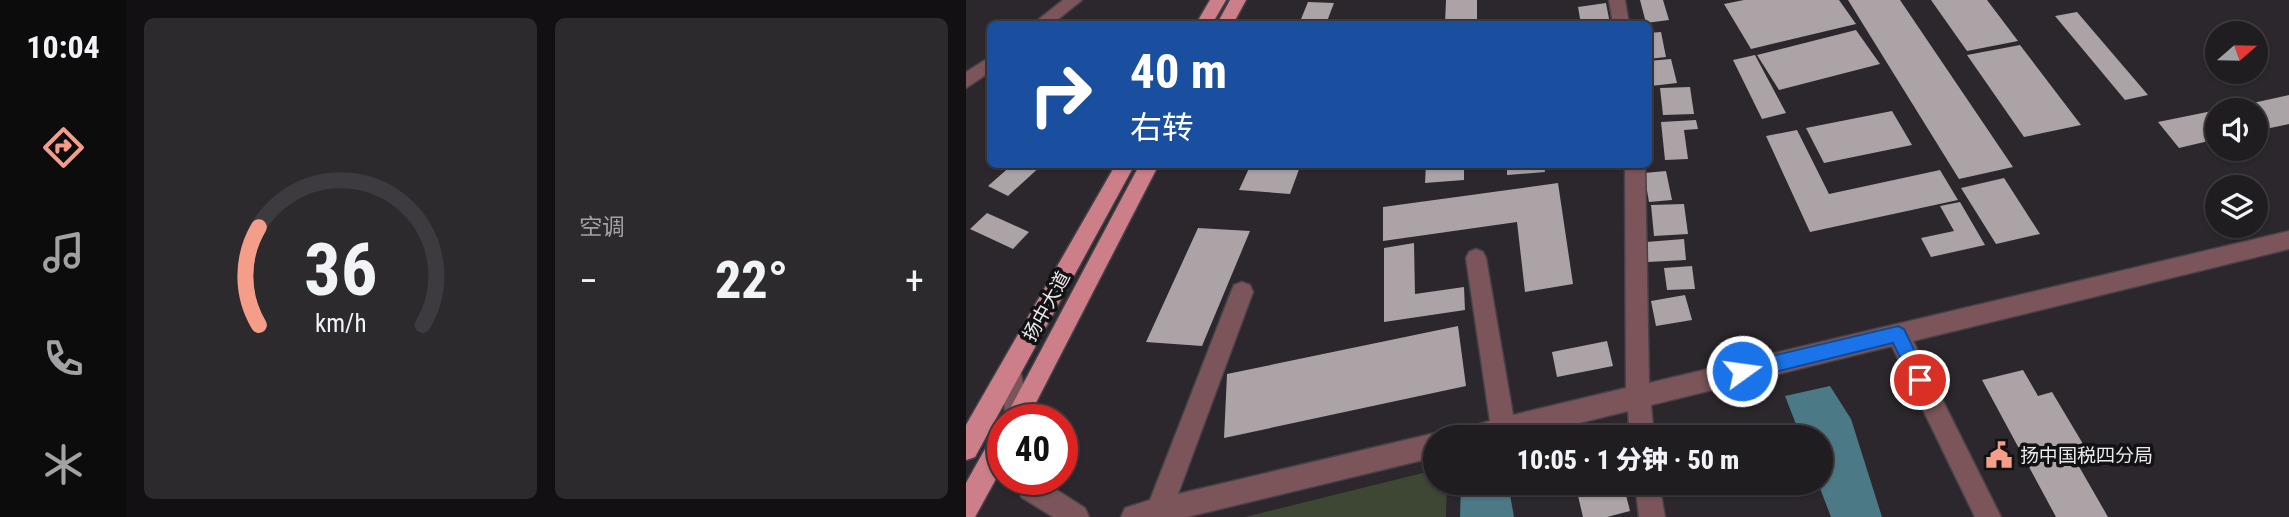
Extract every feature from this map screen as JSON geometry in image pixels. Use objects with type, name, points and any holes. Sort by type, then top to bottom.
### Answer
[{"type":"main road","points":[[1206,21],[1218,0]]},
{"type":"main road","points":[[1227,21],[1238,0]]},
{"type":"main road","name":"扬中大道","points":[[966,448],[1124,168]]},
{"type":"main road","name":"扬中大道","points":[[1023,404],[1148,168]]},
{"type":"main road","points":[[966,508],[987,470]]},
{"type":"street","points":[[1045,21],[1074,0]]},
{"type":"street","points":[[1617,0],[1620,21]]},
{"type":"street","points":[[966,81],[987,65]]},
{"type":"street","points":[[1635,168],[1638,396],[1641,425]]},
{"type":"street","points":[[1519,425],[2289,240]]},
{"type":"street","points":[[1476,258],[1502,425]]},
{"type":"street","points":[[1159,511],[1242,292]]},
{"type":"street","points":[[1898,334],[1987,517]]},
{"type":"street","points":[[1010,371],[1014,404]]},
{"type":"street","points":[[1134,517],[1423,448]]},
{"type":"street","points":[[1041,495],[1076,517]]},
{"type":"street","points":[[1649,495],[1653,517]]},
{"type":"green space","points":[[1423,473],[1423,495],[1447,495],[1446,517],[1245,517]]},
{"type":"water","points":[[1830,386],[1851,419],[1882,517],[1831,517],[1823,495],[1833,495],[1833,425],[1796,425],[1785,396]]},
{"type":"water","points":[[1461,495],[1510,495],[1514,517],[1460,517]]},
{"type":"building","points":[[1446,0],[1477,0],[1477,21],[1445,21]]},
{"type":"building","points":[[1640,0],[1663,0],[1669,20],[1645,21]]},
{"type":"building","points":[[1744,0],[1839,0],[1856,24],[1751,49],[1724,4]]},
{"type":"building","points":[[1848,0],[1900,0],[2013,167],[1959,179]]},
{"type":"building","points":[[1931,0],[1987,0],[2018,41],[1967,51]]},
{"type":"building","points":[[1308,2],[1334,3],[1327,21],[1300,21]]},
{"type":"building","points":[[1606,3],[1609,21],[1580,21],[1578,7]]},
{"type":"building","points":[[2077,12],[2148,95],[2125,100],[2055,16]]},
{"type":"building","points":[[1856,30],[1880,64],[1779,90],[1757,55]]},
{"type":"building","points":[[1661,32],[1666,57],[1652,59],[1652,33]]},
{"type":"building","points":[[2020,45],[2081,125],[2024,137],[1967,55]]},
{"type":"building","points":[[1755,55],[1786,113],[1762,119],[1733,60]]},
{"type":"building","points":[[1671,59],[1677,83],[1652,86],[1652,61]]},
{"type":"building","points":[[1690,87],[1694,114],[1663,115],[1660,88]]},
{"type":"building","points":[[2289,95],[2289,124],[2268,128],[2268,100]]},
{"type":"building","points":[[1892,111],[1912,145],[1824,163],[1806,128]]},
{"type":"building","points":[[2205,112],[2205,142],[2179,148],[2158,122]]},
{"type":"building","points":[[1696,120],[1698,129],[1684,130],[1688,159],[1665,160],[1661,122]]},
{"type":"building","points":[[1797,130],[1829,194],[1940,170],[1958,200],[1810,232],[1766,136]]},
{"type":"building","points":[[1008,168],[1039,168],[1008,196],[988,186]]},
{"type":"building","points":[[1249,168],[1300,168],[1290,194],[1239,190]]},
{"type":"building","points":[[1426,168],[1464,168],[1464,180],[1425,183]]},
{"type":"building","points":[[1507,168],[1544,168],[1545,172],[1507,175]]},
{"type":"building","points":[[1666,171],[1672,200],[1649,202],[1644,173]]},
{"type":"building","points":[[2004,178],[2040,234],[1996,244],[1961,188]]},
{"type":"building","points":[[1558,183],[1573,284],[1525,292],[1517,222],[1383,241],[1383,207]]},
{"type":"building","points":[[1960,202],[1985,245],[1931,257],[1921,238],[1954,231],[1940,206]]},
{"type":"building","points":[[1684,204],[1688,234],[1654,236],[1651,205]]},
{"type":"building","points":[[987,213],[1029,232],[1013,249],[970,229]]},
{"type":"building","points":[[1198,228],[1250,231],[1202,346],[1146,342]]},
{"type":"building","points":[[1684,239],[1686,260],[1648,262],[1646,242]]},
{"type":"building","points":[[1414,243],[1415,294],[1464,287],[1465,310],[1384,322],[1384,248]]},
{"type":"building","points":[[1692,266],[1695,289],[1667,290],[1664,268]]},
{"type":"building","points":[[1685,295],[1692,320],[1656,326],[1651,301]]},
{"type":"building","points":[[1458,326],[1466,386],[1224,438],[1227,374]]},
{"type":"building","points":[[1607,341],[1613,366],[1557,377],[1552,352]]},
{"type":"building","points":[[2023,370],[2038,396],[2052,392],[2092,459],[2077,463],[2108,517],[2056,517],[1982,380]]},
{"type":"building","points":[[1578,495],[1626,495],[1630,511],[1607,517],[1583,517]]},
{"type":"place","name":"扬中国税四分局","points":[[1999,455]]},
{"type":"route","points":[[1742,371],[1898,334],[1920,380]]}]
